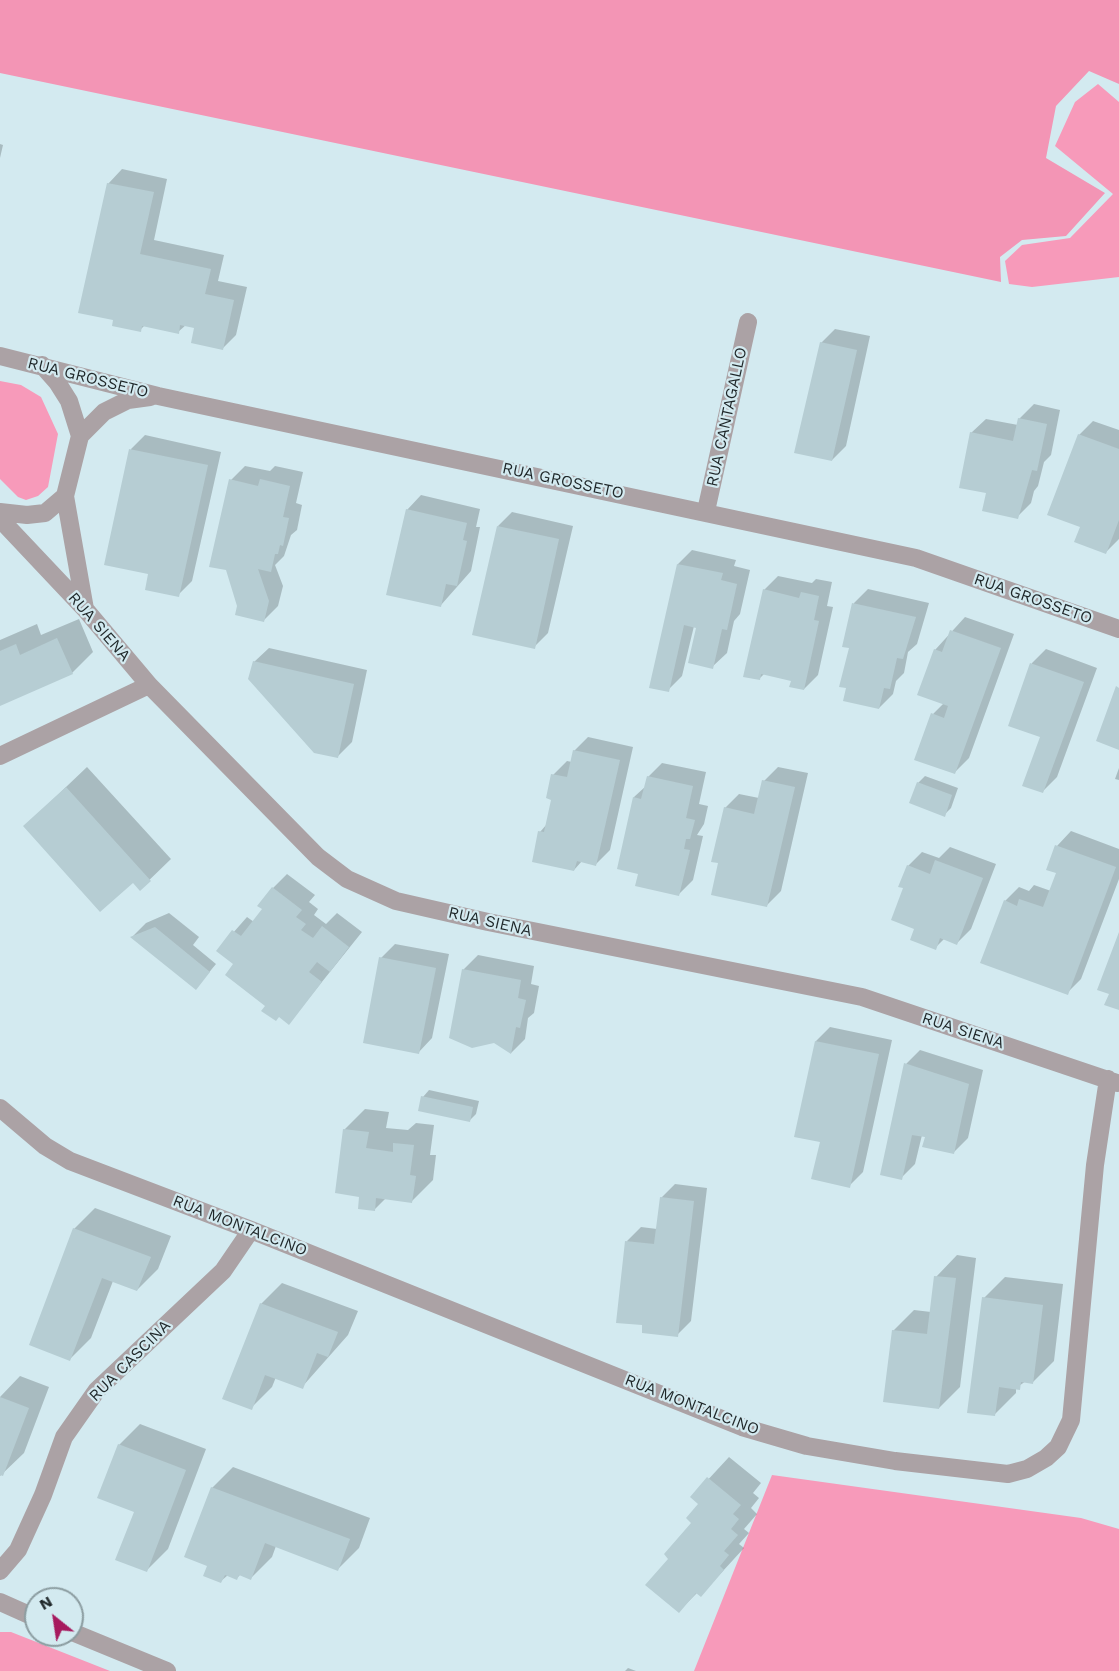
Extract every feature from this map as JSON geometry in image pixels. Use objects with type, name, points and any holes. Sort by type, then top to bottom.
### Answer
[{"type":"street","name":"RUA CANTAGALLO","points":[[706,511],[748,322]]},
{"type":"street","name":"RUA GROSSETO","points":[[0,356],[158,396],[706,511],[916,558],[1119,629]]},
{"type":"street","points":[[42,365],[57,382],[69,402],[80,436]]},
{"type":"street","points":[[85,609],[65,496],[80,436],[104,412],[128,400],[158,396]]},
{"type":"street","points":[[0,512],[27,515],[45,513],[65,496]]},
{"type":"street","name":"RUA SIENA","points":[[0,519],[85,609],[149,685],[318,856],[347,879],[396,901],[652,957],[862,997],[1113,1081]]},
{"type":"street","points":[[0,756],[149,685]]},
{"type":"street","name":"RUA MONTALCINO","points":[[0,1108],[45,1146],[70,1161],[251,1230],[742,1426],[807,1446],[895,1461],[1008,1474],[1027,1469],[1046,1458],[1058,1447],[1071,1420],[1095,1165],[1113,1081]]},
{"type":"street","name":"RUA CASCINA","points":[[0,1571],[18,1550],[43,1495],[64,1437],[97,1390],[223,1271],[251,1230]]},
{"type":"street","points":[[0,1602],[24,1613]]},
{"type":"street","points":[[84,1637],[167,1671]]},
{"type":"shaded area","points":[[0,0],[1119,0],[1119,84],[1089,71],[1056,106],[1046,158],[1105,193],[1066,236],[1022,240],[1000,257],[1001,282],[0,73]]},
{"type":"shaded area","points":[[1098,84],[1119,102],[1119,277],[1032,287],[1009,284],[1005,261],[1022,245],[1070,238],[1113,194],[1055,146],[1075,102]]},
{"type":"shaded area","points":[[0,381],[21,385],[41,397],[58,434],[48,487],[38,496],[26,500],[18,497],[0,479]]},
{"type":"shaded area","points":[[772,1475],[1081,1518],[1119,1529],[1119,1671],[694,1671]]},
{"type":"shaded area","points":[[0,1632],[11,1632],[24,1637],[24,1647],[49,1647],[110,1671],[0,1671]]},
{"type":"building","points":[[107,183],[154,192],[140,254],[211,269],[205,294],[234,300],[223,350],[191,343],[194,328],[180,325],[179,334],[142,326],[141,332],[112,326],[113,320],[78,313]]},
{"type":"building","points":[[820,342],[857,350],[832,461],[794,453]]},
{"type":"building","points":[[1018,418],[1047,424],[1037,471],[1032,470],[1018,519],[982,511],[986,493],[959,488],[970,432],[1013,441]]},
{"type":"building","points":[[1078,434],[1119,449],[1119,520],[1106,554],[1074,542],[1080,527],[1047,515]]},
{"type":"building","points":[[129,449],[208,465],[179,597],[145,590],[148,574],[104,565]]},
{"type":"building","points":[[229,479],[258,486],[260,479],[290,486],[283,517],[289,518],[283,546],[280,545],[278,554],[275,554],[271,572],[258,569],[269,601],[264,622],[235,615],[237,606],[226,570],[209,567]]},
{"type":"building","points":[[406,509],[467,523],[463,540],[467,541],[457,586],[446,584],[441,607],[386,595]]},
{"type":"building","points":[[497,526],[559,539],[535,649],[472,635]]},
{"type":"building","points":[[677,564],[723,573],[721,580],[737,584],[727,630],[722,629],[713,669],[688,663],[696,628],[684,625],[669,692],[649,688]]},
{"type":"building","points":[[763,589],[799,598],[801,592],[819,596],[814,620],[819,621],[804,690],[789,687],[791,681],[761,674],[760,680],[743,677]]},
{"type":"building","points":[[852,603],[916,617],[903,659],[897,658],[890,689],[884,688],[879,709],[843,701],[846,688],[839,687],[849,648],[842,647]]},
{"type":"building","points":[[950,630],[1001,648],[955,774],[914,760],[931,713],[944,718],[948,706],[917,695],[934,649],[942,652]]},
{"type":"building","points":[[57,638],[73,674],[0,706],[0,651],[16,644],[20,655]]},
{"type":"building","points":[[253,661],[354,684],[338,758],[314,753],[248,679]]},
{"type":"building","points":[[1030,663],[1084,682],[1043,793],[1022,786],[1040,737],[1008,726]]},
{"type":"building","points":[[1116,686],[1119,688],[1119,750],[1096,741]]},
{"type":"building","points":[[573,750],[620,760],[596,866],[577,861],[574,871],[532,862],[538,831],[544,832],[551,800],[546,798],[551,774],[567,777]]},
{"type":"building","points":[[647,776],[693,786],[686,818],[695,820],[690,839],[686,839],[684,849],[690,850],[679,896],[635,886],[638,874],[617,869],[633,797],[641,799]]},
{"type":"building","points":[[762,780],[795,787],[767,907],[711,895],[718,863],[711,862],[724,807],[754,814]]},
{"type":"building","points":[[917,782],[952,795],[945,817],[909,803]]},
{"type":"building","points":[[66,787],[151,881],[140,891],[133,883],[100,912],[23,826]]},
{"type":"building","points":[[1055,845],[1116,867],[1068,995],[980,963],[1004,900],[1017,906],[1019,899],[1043,907],[1056,873],[1046,870]]},
{"type":"building","points":[[935,860],[983,878],[957,945],[940,938],[936,950],[910,940],[914,929],[891,920],[903,888],[898,887],[907,865],[930,874]]},
{"type":"building","points":[[272,887],[302,910],[296,917],[306,924],[301,930],[313,938],[322,926],[349,947],[330,972],[317,962],[309,972],[322,982],[289,1025],[279,1017],[276,1021],[261,1011],[265,1006],[225,975],[233,964],[216,951],[232,930],[241,936],[262,909],[257,906]]},
{"type":"building","points":[[155,927],[210,972],[196,990],[130,937]]},
{"type":"building","points":[[1119,932],[1119,1010],[1104,1005],[1109,994],[1097,990]]},
{"type":"building","points":[[379,957],[436,968],[419,1054],[363,1043]]},
{"type":"building","points":[[462,969],[521,980],[518,998],[526,1000],[520,1028],[516,1027],[511,1054],[494,1043],[472,1048],[449,1038]]},
{"type":"building","points":[[815,1041],[879,1054],[850,1188],[811,1179],[820,1142],[794,1137]]},
{"type":"building","points":[[904,1063],[969,1084],[954,1154],[922,1147],[925,1137],[912,1135],[902,1180],[880,1175]]},
{"type":"building","points":[[421,1096],[473,1107],[470,1122],[418,1111]]},
{"type":"building","points":[[343,1129],[369,1132],[366,1148],[393,1152],[393,1143],[414,1145],[410,1175],[416,1176],[412,1203],[376,1198],[375,1211],[358,1209],[359,1197],[335,1193]]},
{"type":"building","points":[[660,1197],[694,1201],[678,1337],[642,1333],[642,1325],[616,1323],[625,1241],[654,1244]]},
{"type":"building","points":[[73,1228],[151,1257],[137,1291],[102,1278],[70,1361],[29,1345]]},
{"type":"building","points":[[934,1276],[956,1278],[939,1409],[883,1402],[892,1330],[927,1334]]},
{"type":"building","points":[[982,1297],[1043,1305],[1033,1384],[1021,1382],[1020,1390],[999,1387],[995,1416],[967,1413]]},
{"type":"building","points":[[260,1303],[338,1332],[328,1357],[317,1353],[303,1389],[265,1375],[252,1410],[222,1399]]},
{"type":"building","points":[[0,1397],[29,1408],[3,1476],[0,1475]]},
{"type":"building","points":[[118,1444],[186,1470],[147,1572],[115,1560],[134,1512],[97,1498]]},
{"type":"building","points":[[707,1477],[741,1505],[733,1514],[739,1519],[731,1529],[738,1535],[724,1551],[729,1555],[720,1566],[724,1570],[701,1597],[696,1593],[679,1613],[645,1585],[668,1559],[664,1554],[691,1523],[686,1518],[698,1504],[690,1497]]},
{"type":"building","points":[[211,1487],[350,1539],[338,1571],[265,1543],[251,1580],[239,1575],[237,1580],[225,1575],[221,1583],[203,1576],[207,1566],[184,1557]]}]
